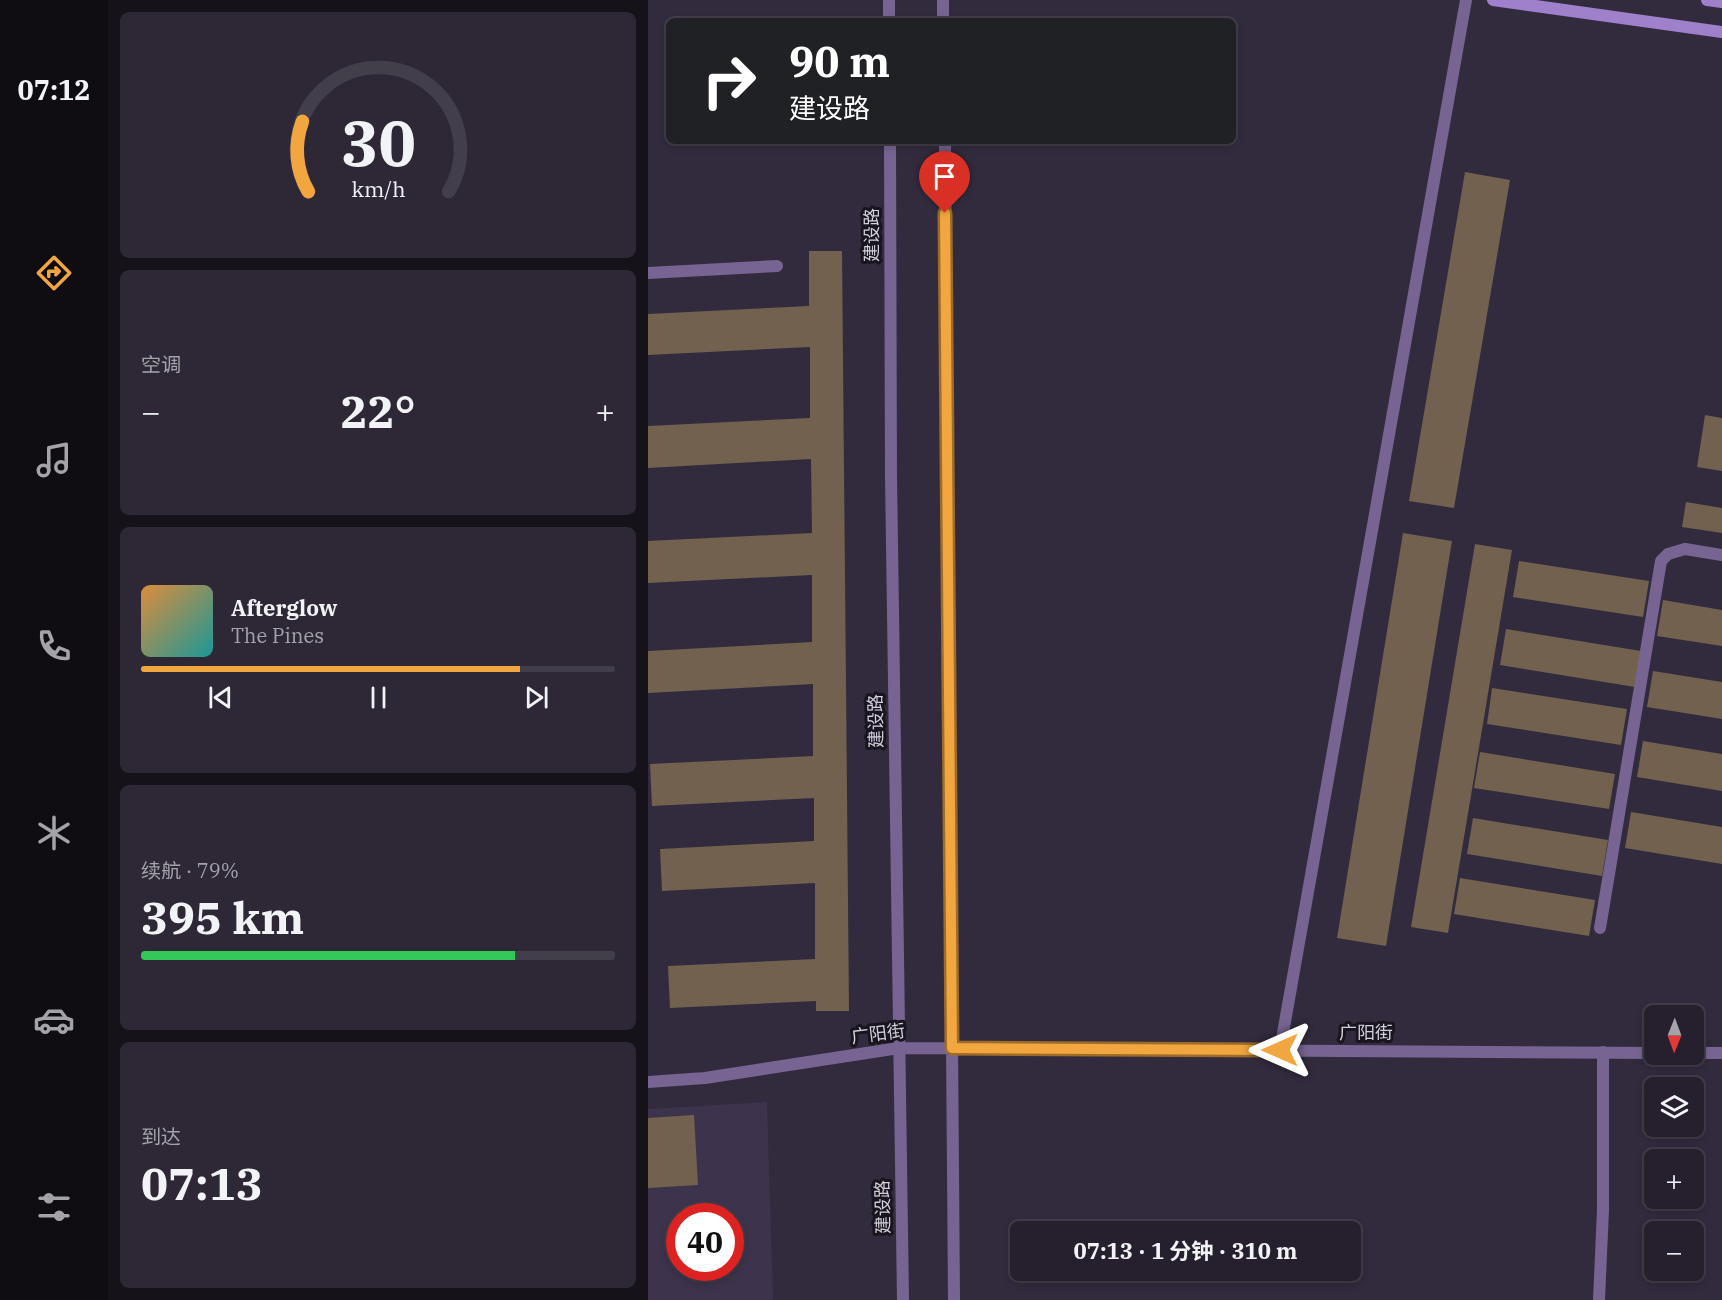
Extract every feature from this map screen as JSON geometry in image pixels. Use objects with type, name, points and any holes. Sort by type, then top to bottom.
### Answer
[{"type":"main road","points":[[1492,0],[1722,32]]},
{"type":"main road","points":[[1707,0],[1722,2]]},
{"type":"street","points":[[889,0],[889,18]]},
{"type":"street","points":[[943,0],[944,18]]},
{"type":"street","points":[[1280,1050],[1466,0]]},
{"type":"street","name":"建设路","points":[[890,144],[891,475],[903,1300]]},
{"type":"street","points":[[945,144],[954,1300]]},
{"type":"street","points":[[648,273],[777,266]]},
{"type":"street","points":[[1600,928],[1661,561],[1668,554],[1685,549],[1722,555]]},
{"type":"street","name":"广阳街","points":[[648,1082],[705,1078],[899,1048],[1644,1053]]},
{"type":"street","points":[[1599,1300],[1603,1210],[1603,1052]]},
{"type":"street","points":[[1704,1053],[1722,1053]]},
{"type":"shaded area","points":[[767,1102],[773,1300],[648,1300],[648,1109]]},
{"type":"building","points":[[1465,172],[1510,180],[1454,508],[1409,501]]},
{"type":"building","points":[[809,251],[842,251],[849,1011],[816,1011],[816,1001],[670,1008],[668,966],[815,959],[815,883],[662,891],[660,849],[814,841],[814,798],[652,806],[650,764],[813,756],[813,684],[648,693],[648,651],[812,642],[812,575],[648,583],[648,541],[812,533],[811,459],[648,468],[648,426],[810,418],[810,347],[648,355],[648,314],[809,306]]},
{"type":"building","points":[[1705,415],[1722,418],[1722,471],[1697,467]]},
{"type":"building","points":[[1686,502],[1722,508],[1722,533],[1682,527]]},
{"type":"building","points":[[1403,533],[1452,541],[1386,946],[1337,938]]},
{"type":"building","points":[[1475,544],[1512,550],[1448,933],[1411,927]]},
{"type":"building","points":[[1519,561],[1649,581],[1643,617],[1513,597]]},
{"type":"building","points":[[1663,600],[1722,610],[1722,646],[1657,636]]},
{"type":"building","points":[[1506,629],[1641,651],[1635,687],[1500,665]]},
{"type":"building","points":[[1653,671],[1722,682],[1722,719],[1647,707]]},
{"type":"building","points":[[1492,688],[1627,709],[1621,745],[1487,724]]},
{"type":"building","points":[[1643,741],[1722,754],[1722,791],[1637,777]]},
{"type":"building","points":[[1480,752],[1615,774],[1609,809],[1474,788]]},
{"type":"building","points":[[1631,812],[1722,827],[1722,864],[1625,848]]},
{"type":"building","points":[[1473,818],[1608,840],[1602,876],[1467,854]]},
{"type":"building","points":[[1460,878],[1595,900],[1589,936],[1454,914]]},
{"type":"building","points":[[694,1115],[698,1185],[648,1188],[648,1118]]},
{"type":"route","points":[[945,213],[952,1048],[1280,1050]]}]
